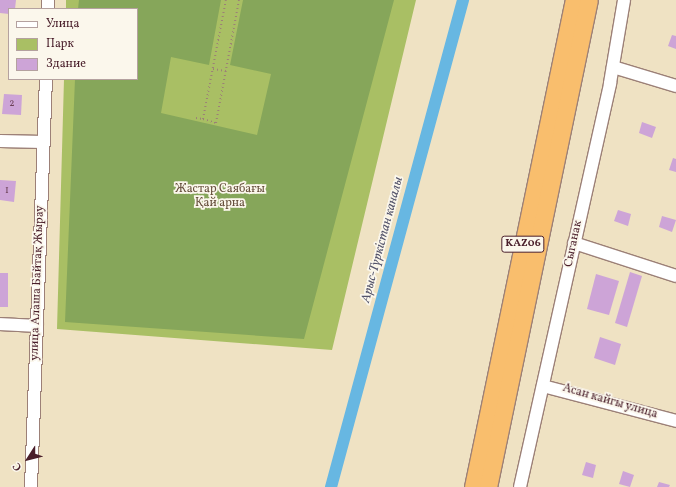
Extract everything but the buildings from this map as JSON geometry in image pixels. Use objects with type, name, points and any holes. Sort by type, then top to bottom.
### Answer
[{"type":"highway","name":"KАZ06","points":[[473,487],[574,0]]},
{"type":"highway","name":"KАZ06","points":[[488,487],[589,0]]},
{"type":"street","name":"Сыганак","points":[[520,487],[613,67],[624,0]]},
{"type":"street","points":[[613,67],[676,86]]},
{"type":"street","name":"улица Алаша Байтақ Жырау","points":[[31,487],[46,80]]},
{"type":"street","points":[[0,140],[43,142]]},
{"type":"street","points":[[574,243],[676,276]]},
{"type":"street","points":[[0,324],[37,326]]},
{"type":"street","name":"Асан кайгы улица","points":[[543,386],[676,421]]},
{"type":"path","points":[[203,120],[226,0]]},
{"type":"path","points":[[196,118],[216,123],[239,0]]},
{"type":"path","points":[[213,69],[226,71]]},
{"type":"green space","name":"Жастар Саябағы Қай арна","points":[[66,0],[416,0],[332,350],[57,329],[64,80],[138,80],[138,8],[66,8]]},
{"type":"green space","name":"Жастар Саябағы Қай арна","points":[[79,0],[221,0],[209,65],[171,57],[161,113],[257,135],[271,74],[230,65],[243,0],[394,0],[304,339],[65,322],[75,80],[138,80],[138,8],[78,8]]},
{"type":"waterway","name":"Арыс-Түркістан каналы","points":[[331,487],[463,0]]}]
